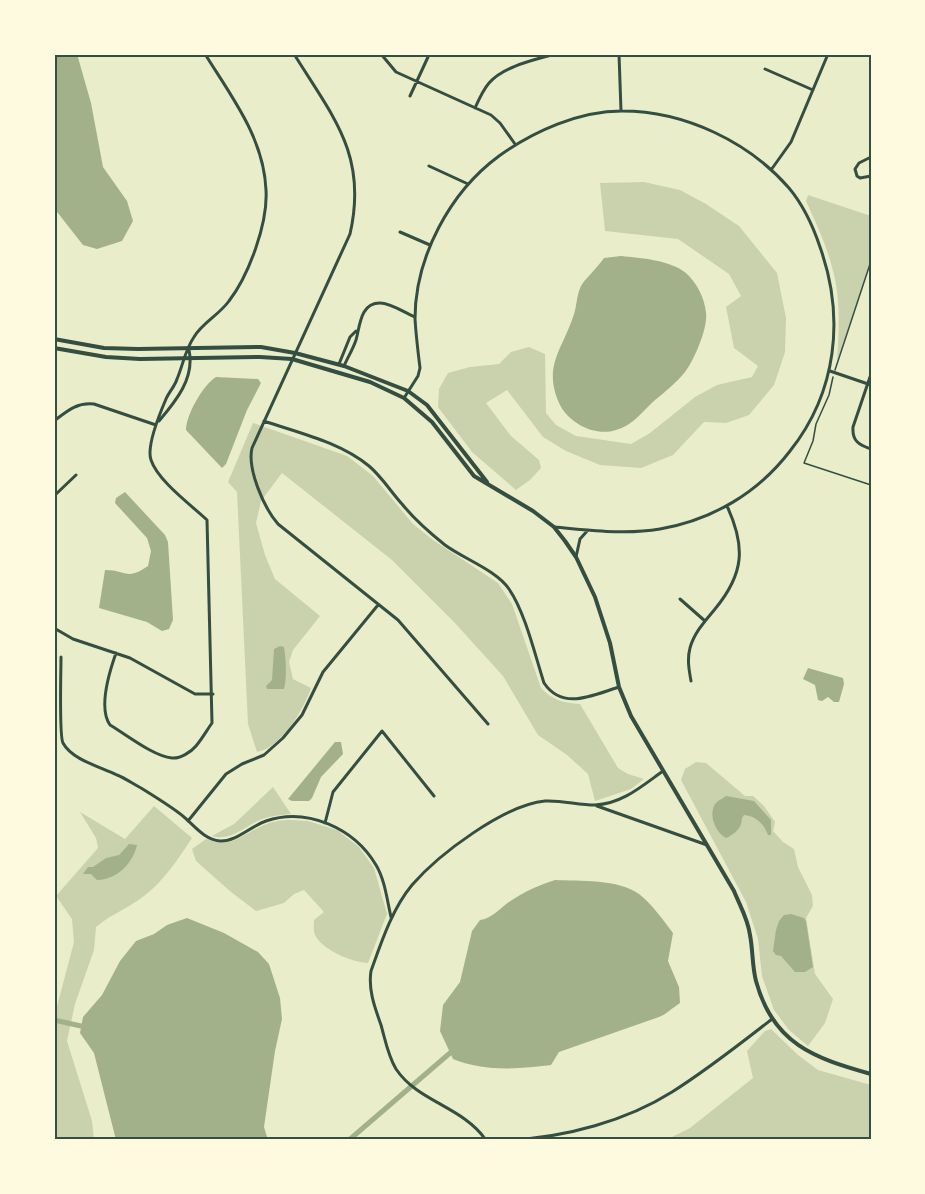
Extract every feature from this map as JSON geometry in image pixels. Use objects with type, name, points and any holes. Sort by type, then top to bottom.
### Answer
[{"type":"street","points":[[116,652],[109,674],[105,701],[107,720],[110,725],[156,753],[174,758],[182,756],[196,746],[212,723],[207,520],[152,464],[150,450],[166,399],[176,382],[184,358],[197,332],[219,312],[238,286],[261,230],[266,191],[261,157],[255,139],[245,118],[205,54]]},
{"type":"street","points":[[294,54],[344,138],[354,170],[356,195],[350,234],[264,421],[250,457],[251,465],[270,515],[278,524],[398,620],[488,724]]},
{"type":"street","points":[[381,54],[396,72],[490,115],[500,123],[515,144]]},
{"type":"street","points":[[475,108],[484,89],[496,77],[525,63],[555,54]]},
{"type":"street","points":[[619,54],[621,111]]},
{"type":"street","points":[[771,170],[791,142],[828,54]]},
{"type":"street","points":[[410,96],[428,57]]},
{"type":"street","points":[[765,69],[813,90]]},
{"type":"street","points":[[404,398],[418,376],[420,368],[415,317],[418,291],[430,246],[440,225],[468,184],[488,164],[515,144],[554,125],[589,116],[621,111],[652,114],[697,125],[728,139],[771,170],[790,189],[805,210],[823,254],[830,279],[835,322],[830,371],[818,406],[792,449],[772,473],[727,506],[683,524],[637,532],[554,527]]},
{"type":"street","points":[[871,157],[859,163],[855,169],[856,176],[860,178],[871,176]]},
{"type":"street","points":[[429,166],[468,184]]},
{"type":"street","points":[[400,232],[430,246]]},
{"type":"street","points":[[344,366],[365,310],[370,306],[379,303],[415,317]]},
{"type":"street","points":[[338,365],[350,337],[357,330]]},
{"type":"street","points":[[54,339],[104,348],[261,347],[296,353],[344,366],[408,391],[427,405],[487,482]]},
{"type":"street","points":[[54,348],[106,357],[292,359],[370,382],[404,398],[432,422],[474,476],[487,482],[554,527],[576,557],[603,622],[619,687],[631,716],[734,891],[747,919],[756,980],[772,1019],[793,1041],[815,1056],[871,1074]]},
{"type":"street","points":[[156,425],[183,387],[191,366],[189,348]]},
{"type":"street","points":[[830,371],[869,384]]},
{"type":"street","points":[[871,374],[853,427],[855,440],[871,449]]},
{"type":"street","points":[[176,382],[183,387]]},
{"type":"street","points":[[54,422],[76,405],[85,403],[156,425]]},
{"type":"street","points":[[264,421],[336,447],[354,456],[381,478],[404,507],[432,534],[464,558],[502,581],[514,597],[544,683],[549,690],[566,699],[576,700],[619,687]]},
{"type":"street","points":[[54,496],[76,475]]},
{"type":"street","points":[[691,681],[688,662],[689,650],[694,638],[733,585],[738,570],[739,537],[727,506]]},
{"type":"street","points":[[576,557],[580,538],[589,530]]},
{"type":"street","points":[[680,599],[705,621]]},
{"type":"street","points":[[188,821],[226,774],[264,755],[283,738],[302,715],[323,672],[378,605]]},
{"type":"street","points":[[54,627],[73,639],[130,658],[195,694],[213,694]]},
{"type":"street","points":[[61,657],[62,721],[60,736],[66,748],[89,763],[121,776],[162,801],[208,837],[226,841],[276,818],[308,818],[338,828],[351,836],[377,867],[392,919]]},
{"type":"street","points":[[325,823],[333,792],[382,731],[434,796]]},
{"type":"street","points":[[595,805],[622,799],[664,770]]},
{"type":"street","points":[[486,1140],[470,1121],[410,1084],[396,1069],[375,1007],[369,980],[371,971],[392,919],[418,879],[495,818],[527,804],[546,801],[595,805],[707,845]]},
{"type":"street","points":[[511,1140],[545,1137],[595,1126],[653,1102],[671,1092],[772,1019]]},
{"type":"path","points":[[836,367],[871,261]]},
{"type":"path","points":[[833,379],[804,463],[871,485]]},
{"type":"shaded area","points":[[54,54],[77,54],[91,103],[103,167],[127,201],[133,221],[122,241],[97,249],[83,245],[54,208]]},
{"type":"shaded area","points":[[644,182],[680,190],[739,226],[777,273],[786,318],[785,352],[774,385],[749,415],[726,423],[704,422],[673,455],[641,468],[600,465],[566,451],[543,437],[507,390],[486,403],[511,436],[539,460],[541,468],[516,490],[472,452],[438,407],[439,389],[448,373],[470,367],[499,364],[511,352],[529,347],[545,354],[546,413],[556,425],[576,436],[631,444],[650,433],[695,397],[717,385],[752,377],[758,366],[734,348],[726,307],[741,296],[729,274],[678,239],[605,231],[600,183]]},
{"type":"shaded area","points":[[808,195],[871,216],[871,261],[837,361],[839,314],[837,290],[830,258],[806,201]]},
{"type":"shaded area","points":[[621,256],[664,262],[686,273],[697,286],[702,297],[706,319],[696,352],[689,367],[678,380],[627,425],[616,430],[600,432],[583,427],[563,410],[555,390],[553,368],[569,329],[581,286],[604,258]]},
{"type":"shaded area","points":[[216,377],[258,379],[261,383],[247,410],[226,464],[222,468],[186,430],[196,401]]},
{"type":"shaded area","points":[[253,423],[347,456],[373,476],[413,524],[498,583],[512,604],[541,688],[559,700],[580,704],[618,768],[644,779],[631,789],[595,801],[588,774],[567,755],[538,735],[503,676],[454,622],[392,560],[282,473],[261,501],[256,523],[275,579],[320,616],[293,650],[289,662],[293,679],[311,688],[308,697],[283,736],[266,749],[257,752],[248,724],[237,492],[228,482]]},
{"type":"shaded area","points":[[125,492],[165,535],[168,542],[173,620],[169,629],[162,631],[147,622],[99,608],[105,570],[131,574],[148,566],[151,551],[147,538],[115,503],[116,498]]},
{"type":"shaded area","points":[[284,647],[285,657],[284,689],[267,689],[266,686],[272,680],[274,649]]},
{"type":"shaded area","points":[[808,668],[843,678],[844,684],[839,702],[834,702],[828,697],[822,701],[818,700],[815,685],[803,679]]},
{"type":"shaded area","points":[[335,742],[341,742],[343,754],[321,777],[312,798],[309,801],[288,799]]},
{"type":"shaded area","points":[[696,762],[706,763],[745,796],[753,796],[764,806],[775,822],[773,831],[783,842],[794,849],[798,867],[812,895],[813,906],[806,918],[815,974],[833,999],[825,1023],[808,1046],[789,1030],[774,1010],[762,976],[758,939],[746,902],[681,780],[685,769]]},
{"type":"shaded area","points":[[273,787],[291,814],[262,819],[225,837],[212,836],[234,824]]},
{"type":"shaded area","points":[[726,796],[754,801],[771,820],[771,835],[768,835],[756,819],[744,815],[735,833],[726,838],[722,836],[714,824],[712,815],[716,803]]},
{"type":"shaded area","points":[[154,806],[192,838],[158,884],[96,927],[94,950],[75,1004],[67,1041],[92,1121],[94,1140],[54,1140],[54,1018],[74,942],[72,919],[56,896],[98,848],[96,838],[80,812],[125,839]]},
{"type":"shaded area","points":[[292,820],[308,821],[337,830],[359,847],[374,868],[387,914],[368,963],[354,961],[338,954],[318,940],[314,933],[314,920],[324,912],[304,890],[294,894],[284,903],[256,911],[196,861],[192,849],[206,839],[215,842],[230,842],[267,824]]},
{"type":"shaded area","points":[[129,844],[137,845],[135,852],[128,864],[117,874],[97,880],[91,874],[83,874],[88,867],[93,867],[106,858],[119,855]]},
{"type":"shaded area","points":[[555,880],[610,883],[631,889],[648,902],[673,933],[668,961],[679,987],[680,1003],[659,1017],[559,1052],[551,1065],[489,1068],[453,1059],[440,1031],[443,1005],[460,982],[472,931],[480,920],[493,915],[517,897]]},
{"type":"shaded area","points":[[791,914],[804,918],[806,921],[813,967],[805,972],[795,972],[781,956],[776,955],[773,951],[779,921],[784,915]]},
{"type":"shaded area","points":[[187,918],[224,933],[258,952],[269,964],[280,998],[282,1019],[264,1127],[268,1140],[116,1140],[94,1053],[80,1033],[83,1017],[102,995],[120,961],[136,941],[154,934],[167,925]]},
{"type":"shaded area","points":[[771,1029],[798,1055],[818,1070],[871,1085],[871,1140],[666,1140],[690,1128],[753,1078],[747,1051],[765,1031]]},
{"type":"waterway","points":[[54,1020],[81,1026]]},
{"type":"waterway","points":[[349,1140],[450,1053]]}]
